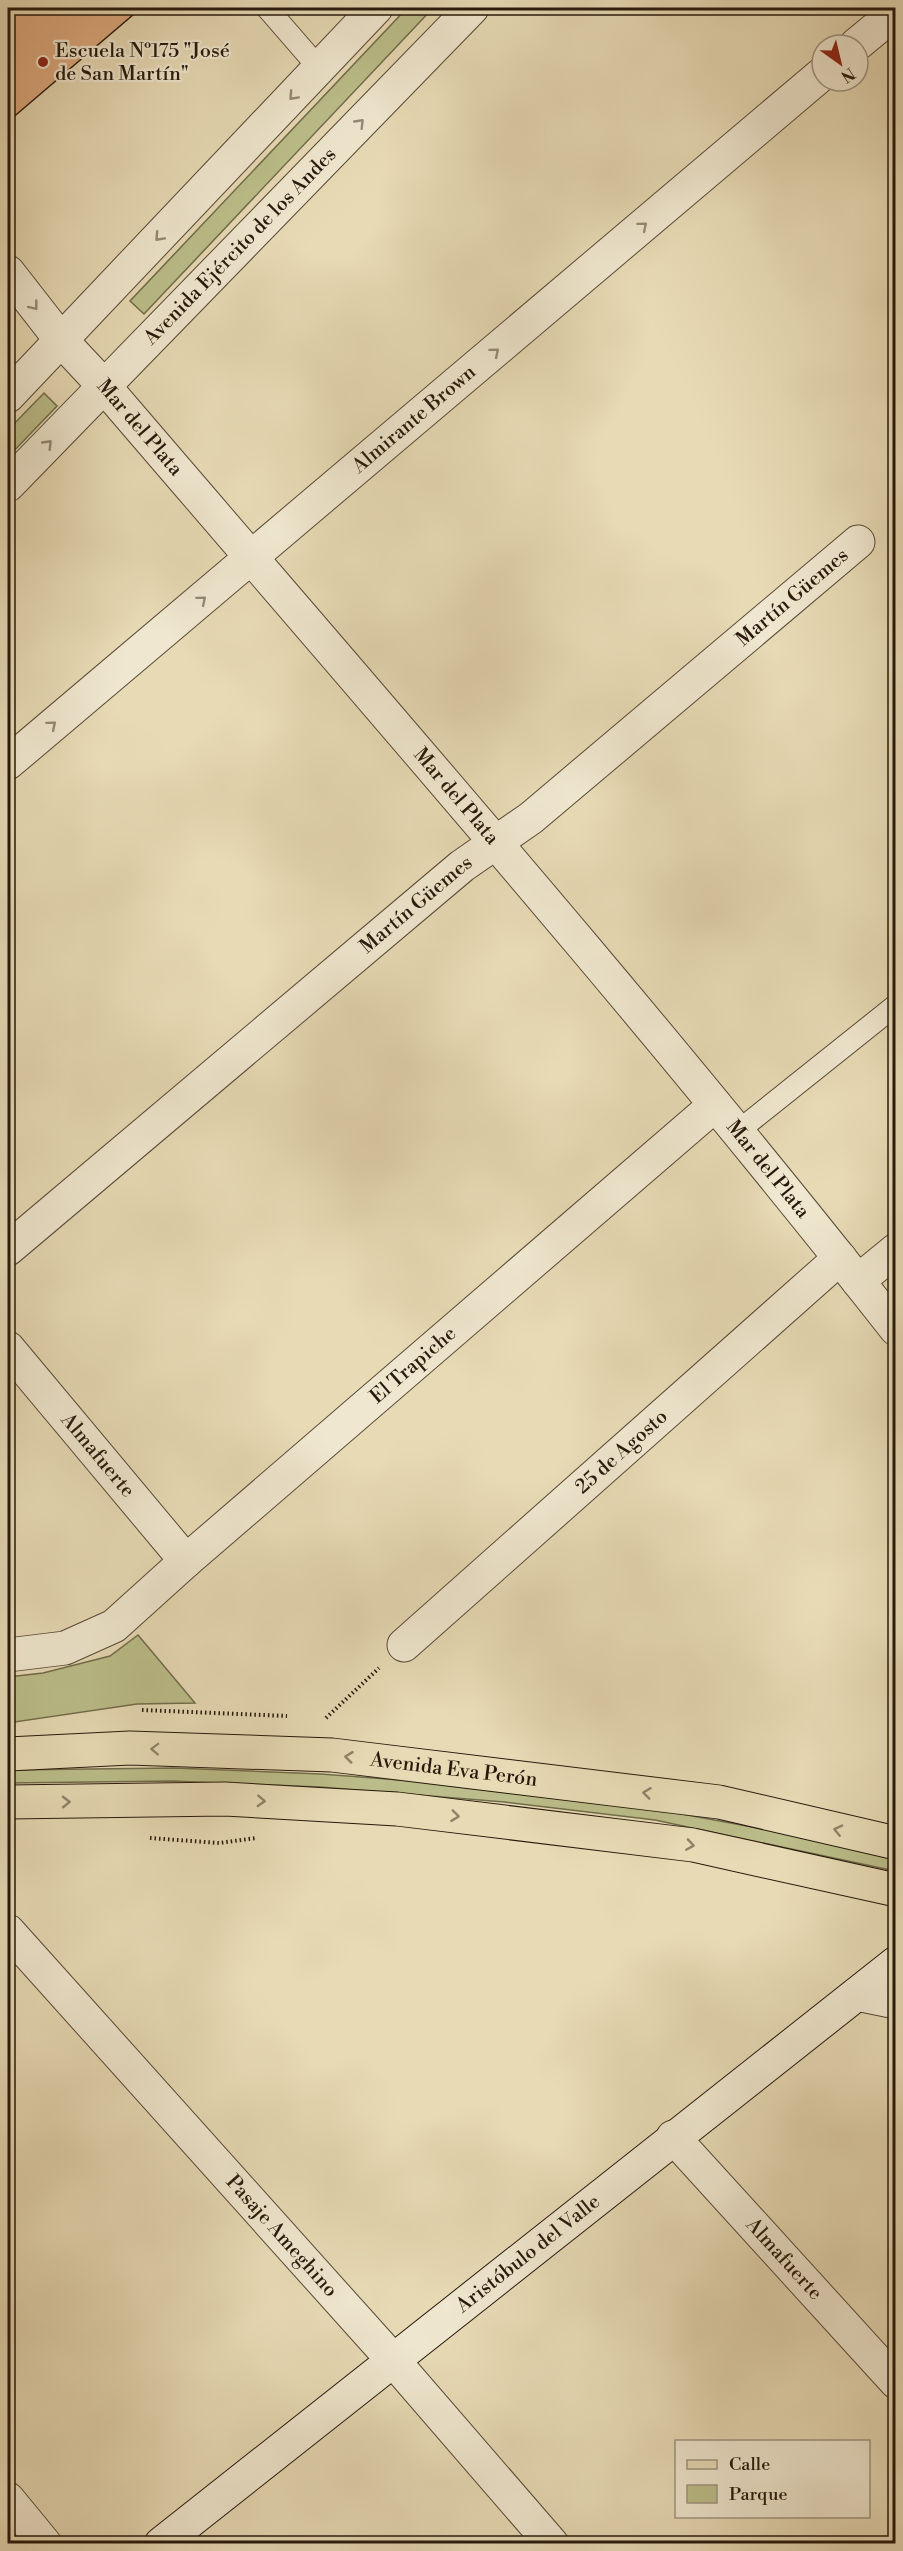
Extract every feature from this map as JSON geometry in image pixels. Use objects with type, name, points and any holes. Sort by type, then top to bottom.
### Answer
[{"type":"main road","name":"Avenida Eva Perón","points":[[8,1754],[130,1748],[332,1755],[719,1802],[896,1843]]},
{"type":"main road","points":[[8,1802],[225,1799],[397,1809],[693,1845],[896,1890]]},
{"type":"street","points":[[8,396],[376,8]]},
{"type":"street","name":"Avenida Ejército de los Andes","points":[[8,485],[472,8]]},
{"type":"street","points":[[870,33],[896,12]]},
{"type":"street","name":"Almirante Brown","points":[[8,763],[810,84]]},
{"type":"street","name":"Mar del Plata","points":[[8,272],[61,340],[104,386],[496,841],[715,1105],[896,1329]]},
{"type":"street","name":"Martín Güemes","points":[[8,1249],[462,866],[531,818],[858,542]]},
{"type":"street","name":"El Trapiche","points":[[8,1655],[64,1648],[114,1626],[186,1561],[715,1105]]},
{"type":"street","name":"25 de Agosto","points":[[404,1645],[849,1269],[896,1250]]},
{"type":"street","name":"Almafuerte","points":[[8,1348],[186,1561]]},
{"type":"street","name":"Pasaje Ameghino","points":[[8,1931],[392,2360],[552,2544]]},
{"type":"street","name":"Aristóbulo del Valle","points":[[161,2544],[896,1963]]},
{"type":"street","points":[[857,1994],[896,2002]]},
{"type":"street","name":"Almafuerte","points":[[673,2137],[896,2382]]},
{"type":"street","points":[[8,2499],[45,2544]]},
{"type":"lane","points":[[267,8],[319,68]]},
{"type":"lane","points":[[737,1132],[896,1005]]},
{"type":"path","points":[[321,1723],[404,1645]]},
{"type":"path","points":[[149,1838],[219,1843],[263,1838]]},
{"type":"green space","points":[[407,8],[433,8],[144,314],[130,301]]},
{"type":"green space","points":[[44,393],[57,406],[8,457],[8,430]]},
{"type":"green space","points":[[138,1635],[195,1703],[137,1704],[8,1723],[8,1677],[43,1673],[110,1656]]},
{"type":"green space","points":[[174,1768],[321,1774],[505,1788],[644,1807],[763,1829],[895,1859],[895,1871],[655,1820],[504,1802],[320,1787],[173,1781],[8,1783],[8,1770]]},
{"type":"building","name":"Escuela Nº175 \"José de San Martín\"","points":[[8,8],[141,8],[10,120],[8,117]]},
{"type":"place","name":"Escuela Nº175 \"José de San Martín\"","points":[[43,62]]}]
